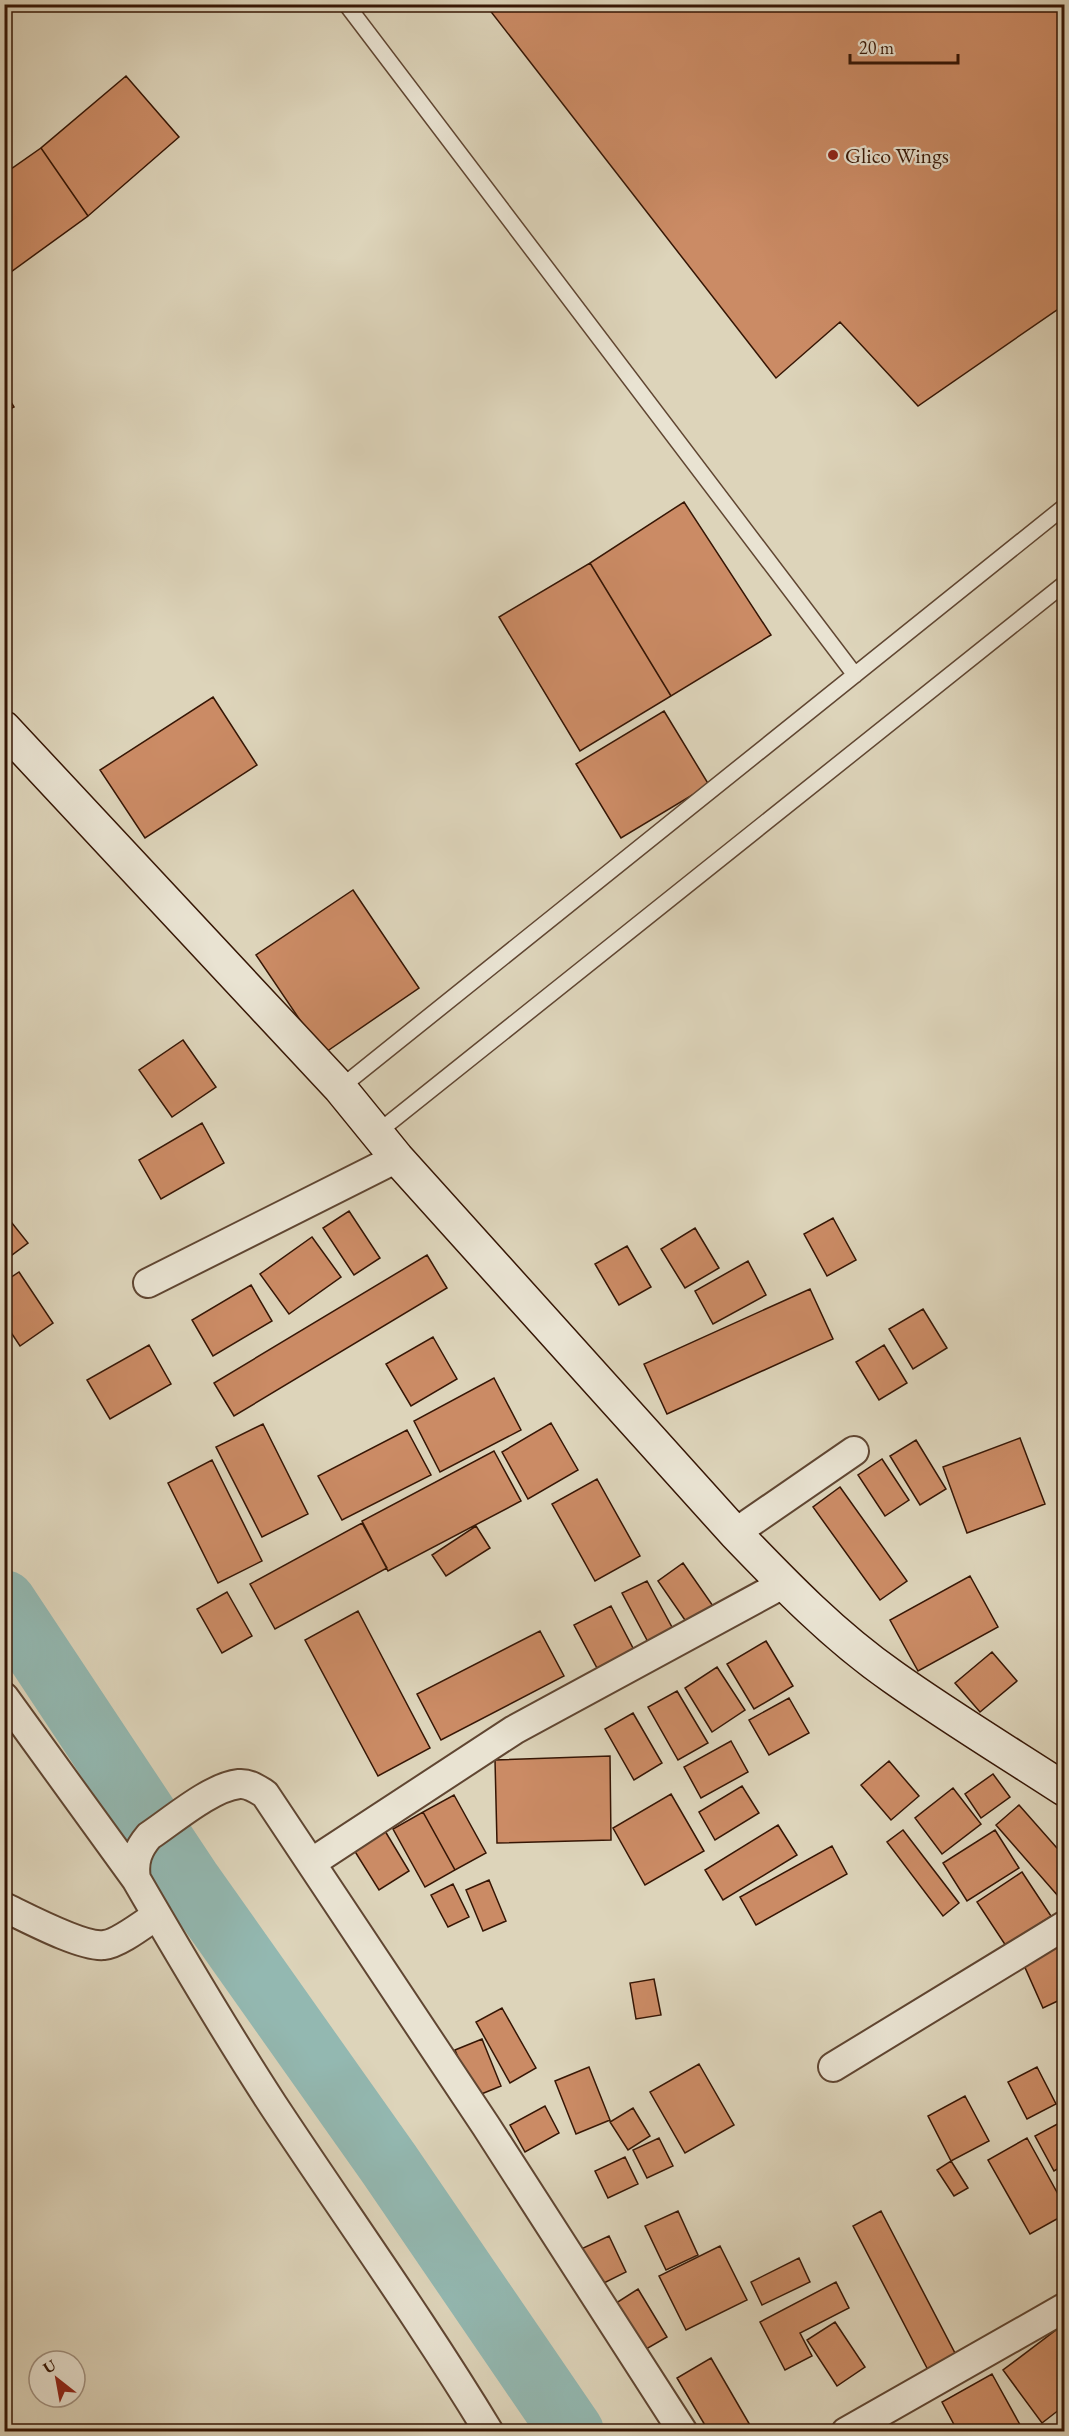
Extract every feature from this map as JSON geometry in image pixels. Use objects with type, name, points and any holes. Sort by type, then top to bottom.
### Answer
[{"type":"main road","points":[[4,728],[340,1088],[397,1158],[783,1584],[832,1629],[892,1677],[1065,1789]]},
{"type":"street","points":[[147,1283],[397,1158]]},
{"type":"street","points":[[735,1533],[854,1451]]},
{"type":"street","points":[[311,1863],[514,1731],[783,1584]]},
{"type":"street","points":[[4,1697],[136,1880],[272,2103],[398,2290],[489,2432]]},
{"type":"street","points":[[136,1880],[134,1867],[136,1856],[149,1836],[218,1790],[240,1784],[252,1786],[265,1794],[486,2126],[682,2432]]},
{"type":"street","points":[[4,1907],[74,1939],[104,1946],[130,1933],[157,1915]]},
{"type":"street","points":[[833,2067],[1065,1926]]},
{"type":"street","points":[[846,2432],[1065,2308]]},
{"type":"lane","points":[[346,4],[855,675]]},
{"type":"lane","points":[[340,1088],[1065,507]]},
{"type":"lane","points":[[378,1132],[1065,585]]},
{"type":"building","name":"Glico Wings","points":[[485,4],[1064,4],[1064,305],[918,406],[840,322],[776,378]]},
{"type":"building","points":[[126,76],[179,137],[88,216],[41,148]]},
{"type":"building","points":[[41,148],[88,216],[4,277],[4,174]]},
{"type":"building","points":[[4,391],[14,407],[4,412]]},
{"type":"building","points":[[684,502],[771,635],[671,696],[590,563]]},
{"type":"building","points":[[590,563],[671,696],[580,751],[499,617]]},
{"type":"building","points":[[213,697],[257,765],[145,838],[100,770]]},
{"type":"building","points":[[664,711],[709,785],[621,838],[576,764]]},
{"type":"building","points":[[353,890],[419,988],[323,1054],[256,955]]},
{"type":"building","points":[[183,1040],[216,1087],[172,1117],[139,1070]]},
{"type":"building","points":[[202,1123],[224,1163],[161,1199],[139,1160]]},
{"type":"building","points":[[349,1211],[380,1258],[354,1275],[323,1228]]},
{"type":"building","points":[[4,1213],[28,1243],[4,1261]]},
{"type":"building","points":[[833,1218],[856,1260],[827,1276],[804,1234]]},
{"type":"building","points":[[695,1228],[719,1268],[685,1288],[661,1249]]},
{"type":"building","points":[[312,1237],[341,1277],[289,1314],[260,1274]]},
{"type":"building","points":[[627,1246],[651,1287],[619,1305],[595,1264]]},
{"type":"building","points":[[427,1255],[447,1288],[234,1416],[214,1383]]},
{"type":"building","points":[[748,1261],[766,1295],[713,1324],[695,1291]]},
{"type":"building","points":[[19,1272],[53,1323],[20,1346],[4,1322],[4,1282]]},
{"type":"building","points":[[251,1285],[272,1321],[213,1356],[192,1320]]},
{"type":"building","points":[[810,1289],[833,1339],[667,1414],[644,1364]]},
{"type":"building","points":[[923,1309],[947,1348],[913,1369],[889,1329]]},
{"type":"building","points":[[433,1337],[457,1379],[411,1406],[386,1364]]},
{"type":"building","points":[[149,1345],[171,1384],[110,1419],[87,1380]]},
{"type":"building","points":[[884,1345],[907,1383],[879,1400],[856,1362]]},
{"type":"building","points":[[494,1378],[521,1430],[440,1472],[414,1421]]},
{"type":"building","points":[[551,1423],[578,1470],[528,1499],[502,1452]]},
{"type":"building","points":[[263,1424],[308,1514],[262,1537],[216,1447]]},
{"type":"building","points":[[407,1430],[431,1475],[342,1520],[318,1476]]},
{"type":"building","points":[[1020,1438],[1045,1504],[967,1533],[943,1467]]},
{"type":"building","points":[[916,1440],[946,1489],[920,1505],[890,1456]]},
{"type":"building","points":[[494,1451],[521,1501],[388,1571],[362,1521]]},
{"type":"building","points":[[882,1459],[909,1500],[885,1516],[858,1475]]},
{"type":"building","points":[[212,1460],[262,1561],[218,1583],[168,1483]]},
{"type":"building","points":[[597,1479],[640,1556],[595,1581],[552,1504]]},
{"type":"building","points":[[840,1487],[907,1581],[880,1600],[813,1507]]},
{"type":"building","points":[[362,1523],[387,1568],[275,1629],[250,1584]]},
{"type":"building","points":[[476,1526],[490,1548],[446,1576],[432,1555]]},
{"type":"building","points":[[683,1563],[713,1606],[687,1623],[658,1581]]},
{"type":"building","points":[[970,1576],[998,1627],[918,1671],[890,1620]]},
{"type":"building","points":[[647,1581],[673,1629],[648,1642],[622,1593]]},
{"type":"building","points":[[227,1592],[252,1636],[222,1653],[197,1609]]},
{"type":"building","points":[[611,1606],[634,1650],[597,1668],[574,1625]]},
{"type":"building","points":[[358,1611],[430,1748],[378,1776],[305,1640]]},
{"type":"building","points":[[540,1631],[564,1676],[441,1740],[417,1694]]},
{"type":"building","points":[[766,1641],[793,1686],[754,1709],[727,1664]]},
{"type":"building","points":[[992,1652],[1017,1681],[980,1712],[955,1683]]},
{"type":"building","points":[[717,1667],[745,1710],[712,1732],[685,1688]]},
{"type":"building","points":[[677,1691],[708,1743],[678,1760],[648,1707]]},
{"type":"building","points":[[789,1698],[809,1733],[769,1755],[749,1720]]},
{"type":"building","points":[[633,1713],[662,1763],[634,1780],[605,1729]]},
{"type":"building","points":[[731,1741],[748,1772],[701,1798],[684,1767]]},
{"type":"building","points":[[610,1756],[611,1840],[497,1843],[495,1760]]},
{"type":"building","points":[[889,1761],[919,1796],[891,1820],[861,1785]]},
{"type":"building","points":[[993,1774],[1010,1797],[981,1818],[965,1794]]},
{"type":"building","points":[[742,1786],[759,1813],[715,1840],[699,1812]]},
{"type":"building","points":[[953,1788],[981,1824],[942,1854],[915,1818]]},
{"type":"building","points":[[671,1794],[704,1851],[645,1885],[613,1828]]},
{"type":"building","points":[[454,1795],[486,1853],[455,1870],[423,1812]]},
{"type":"building","points":[[1019,1805],[1064,1856],[1064,1891],[1058,1896],[996,1825]]},
{"type":"building","points":[[423,1812],[455,1870],[425,1887],[393,1829]]},
{"type":"building","points":[[778,1825],[797,1855],[723,1900],[705,1870]]},
{"type":"building","points":[[903,1830],[959,1903],[943,1916],[887,1842]]},
{"type":"building","points":[[995,1830],[1019,1868],[967,1901],[943,1863]]},
{"type":"building","points":[[385,1831],[409,1871],[379,1890],[354,1850]]},
{"type":"building","points":[[832,1846],[847,1874],[756,1925],[740,1897]]},
{"type":"building","points":[[1022,1872],[1051,1916],[1006,1946],[977,1902]]},
{"type":"building","points":[[489,1880],[506,1921],[483,1931],[466,1890]]},
{"type":"building","points":[[453,1884],[469,1917],[448,1927],[431,1895]]},
{"type":"building","points":[[1064,1944],[1064,1998],[1043,2008],[1023,1963]]},
{"type":"building","points":[[654,1979],[661,2015],[636,2019],[630,1983]]},
{"type":"building","points":[[502,2008],[536,2068],[510,2083],[476,2022]]},
{"type":"building","points":[[1064,2009],[1064,2030],[1058,2012]]},
{"type":"building","points":[[482,2039],[501,2086],[474,2097],[455,2050]]},
{"type":"building","points":[[699,2064],[734,2125],[685,2153],[650,2092]]},
{"type":"building","points":[[589,2067],[610,2120],[576,2134],[555,2081]]},
{"type":"building","points":[[1037,2067],[1056,2104],[1027,2119],[1008,2082]]},
{"type":"building","points":[[965,2096],[989,2141],[951,2161],[928,2116]]},
{"type":"building","points":[[545,2106],[559,2133],[525,2152],[510,2125]]},
{"type":"building","points":[[633,2108],[650,2136],[628,2150],[610,2122]]},
{"type":"building","points":[[1063,2121],[1064,2165],[1054,2171],[1035,2136]]},
{"type":"building","points":[[659,2138],[673,2166],[647,2178],[633,2150]]},
{"type":"building","points":[[1027,2138],[1064,2205],[1064,2215],[1030,2234],[988,2160]]},
{"type":"building","points":[[625,2157],[638,2184],[608,2198],[595,2171]]},
{"type":"building","points":[[951,2161],[968,2188],[954,2196],[937,2170]]},
{"type":"building","points":[[678,2211],[698,2255],[666,2270],[645,2226]]},
{"type":"building","points":[[881,2211],[956,2355],[928,2370],[853,2226]]},
{"type":"building","points":[[609,2236],[626,2272],[598,2286],[581,2249]]},
{"type":"building","points":[[720,2246],[747,2300],[686,2330],[659,2276]]},
{"type":"building","points":[[799,2258],[810,2282],[762,2305],[751,2282]]},
{"type":"building","points":[[836,2282],[849,2308],[800,2333],[812,2356],[785,2370],[760,2322]]},
{"type":"building","points":[[638,2289],[667,2337],[641,2352],[613,2305]]},
{"type":"building","points":[[835,2322],[865,2367],[837,2386],[807,2340]]},
{"type":"building","points":[[1064,2324],[1064,2406],[1042,2423],[1003,2370]]},
{"type":"building","points":[[711,2358],[754,2432],[709,2432],[677,2378]]},
{"type":"building","points":[[992,2374],[1024,2432],[958,2432],[942,2402]]},
{"type":"waterway","points":[[4,1602],[189,1881],[389,2164],[572,2432]]},
{"type":"place","name":"Glico Wings","points":[[833,155]]}]
